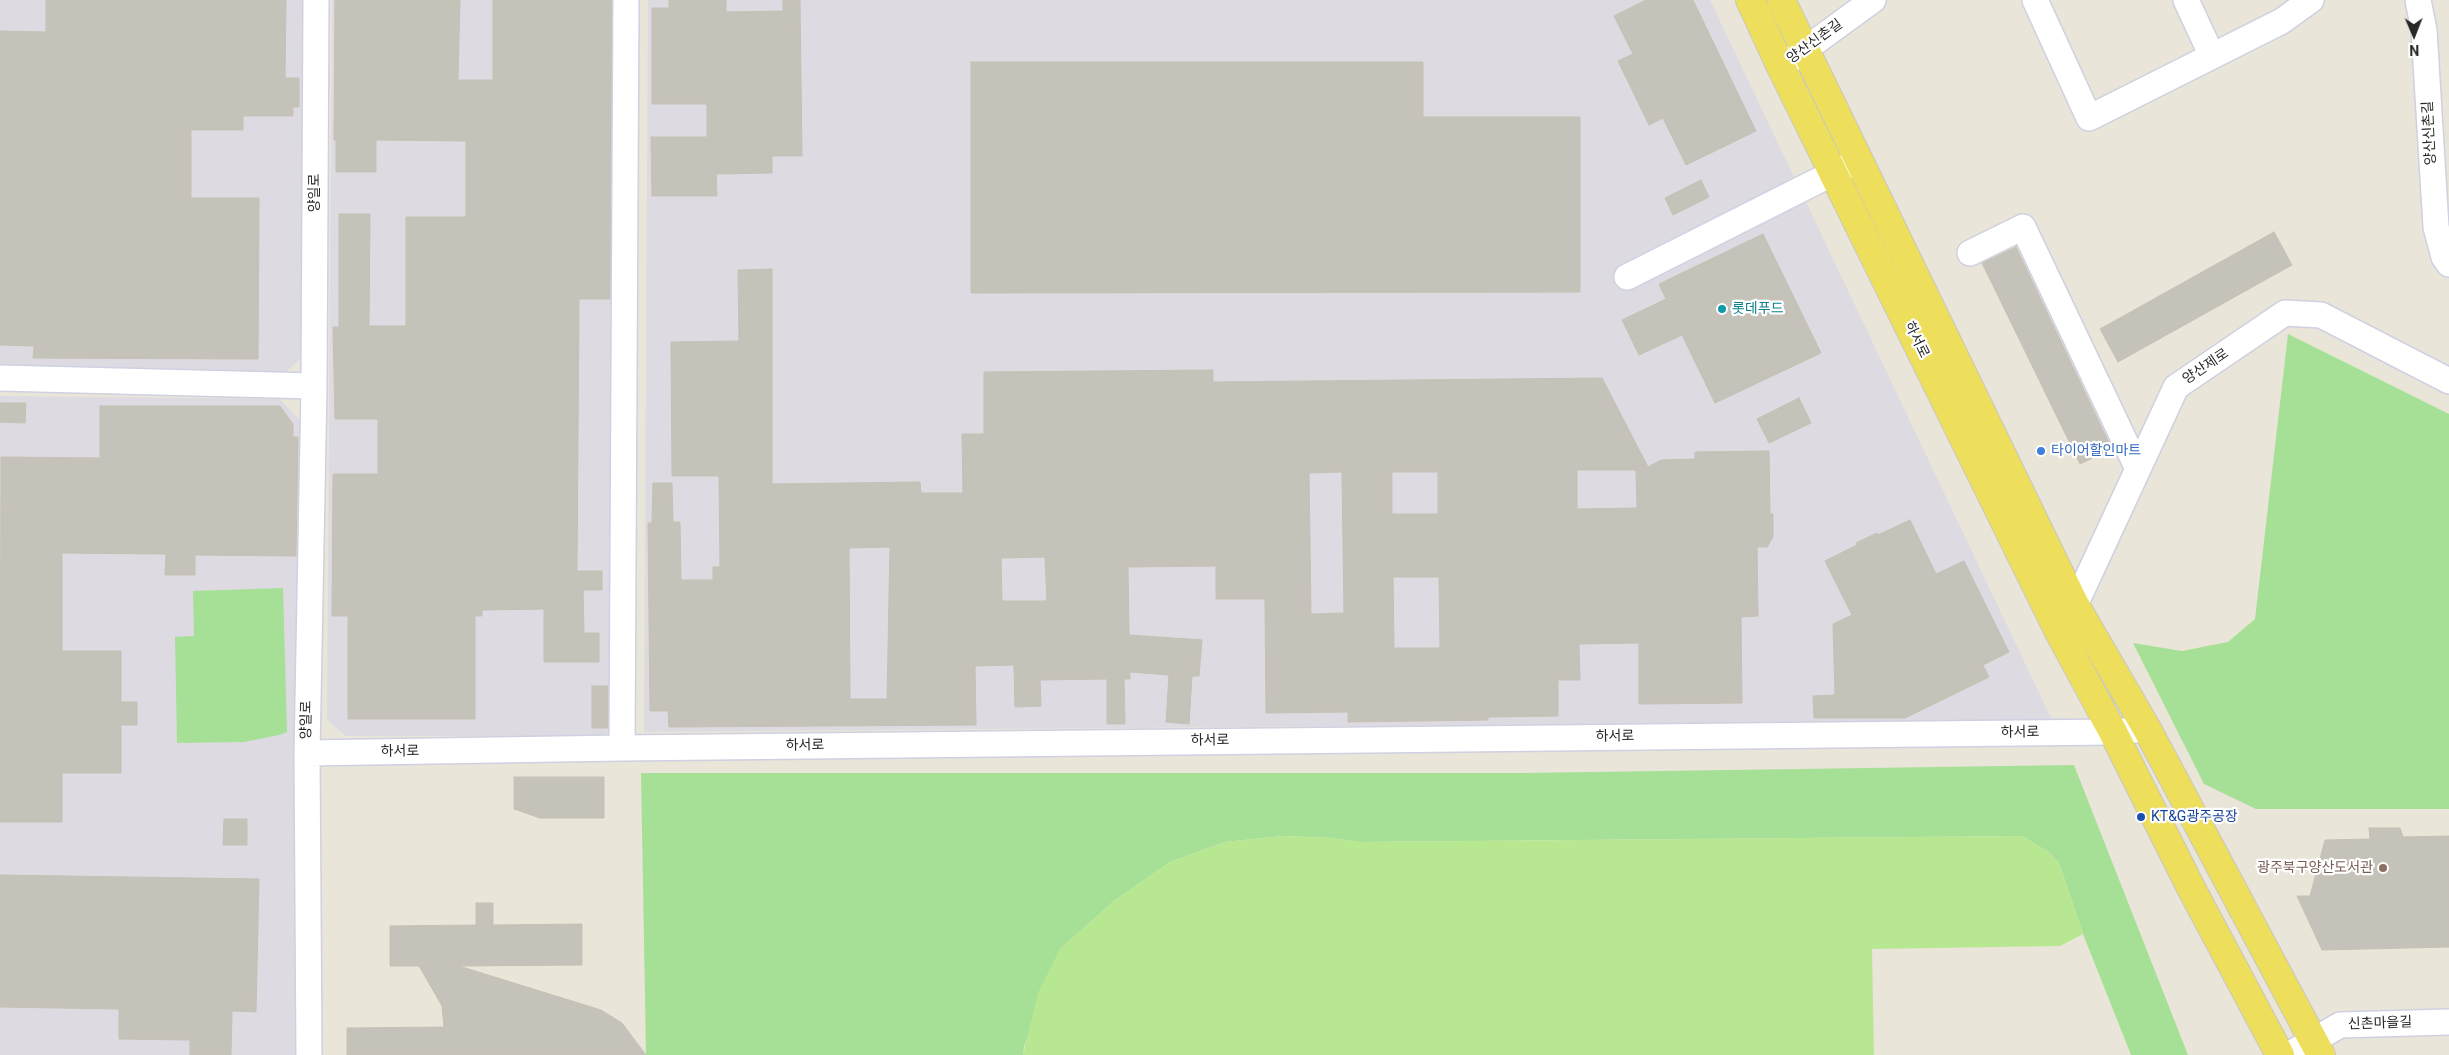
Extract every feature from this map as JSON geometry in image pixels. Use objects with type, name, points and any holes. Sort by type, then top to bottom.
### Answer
[{"type":"main road","name":"하서로","points":[[1750,0],[1781,67],[2058,630],[2113,732],[2190,886],[2280,1055]]},
{"type":"main road","name":"하서로","points":[[1781,0],[2075,605],[2147,729],[2317,1047]]},
{"type":"street","name":"양일로","points":[[308,1055],[306,753],[314,386],[316,0]]},
{"type":"street","points":[[622,748],[626,0]]},
{"type":"street","name":"양산신촌길","points":[[1781,67],[1873,0]]},
{"type":"street","points":[[2034,0],[2089,118],[2282,21],[2311,0]]},
{"type":"street","points":[[2186,0],[2212,56]]},
{"type":"street","name":"양산신촌길","points":[[2418,0],[2424,30],[2436,226],[2444,257],[2449,264]]},
{"type":"street","points":[[1627,277],[1859,160]]},
{"type":"street","points":[[1970,253],[2023,227],[2138,470]]},
{"type":"street","name":"양산제로","points":[[2058,630],[2075,605],[2176,387],[2285,312],[2321,315],[2449,381]]},
{"type":"street","points":[[0,378],[314,386]]},
{"type":"street","name":"하서로","points":[[306,753],[2113,732],[2147,729]]},
{"type":"street","name":"신촌마을길","points":[[2288,1055],[2317,1047],[2340,1026],[2449,1022]]},
{"type":"shaded area","points":[[0,0],[302,0],[301,358],[285,373],[0,366]]},
{"type":"shaded area","points":[[332,0],[619,0],[612,732],[599,736],[346,736],[327,720]]},
{"type":"shaded area","points":[[648,0],[1710,0],[2052,720],[644,732]]},
{"type":"shaded area","points":[[0,396],[280,399],[301,422],[298,729],[294,814],[295,1055],[0,1055]]},
{"type":"green space","points":[[2288,334],[2449,414],[2449,809],[2256,809],[2204,784],[2133,643],[2182,651],[2228,642],[2255,619]]},
{"type":"green space","points":[[283,588],[287,732],[244,742],[177,743],[175,637],[194,636],[193,591]]},
{"type":"green space","points":[[2074,765],[2188,1055],[2131,1055],[2083,934],[2059,863],[2050,853],[2022,836],[1359,842],[1333,838],[1283,836],[1225,842],[1170,862],[1114,901],[1060,949],[1024,1047],[1023,1055],[646,1055],[641,773],[1522,773]]},
{"type":"green space","points":[[1283,836],[1333,838],[1359,842],[2022,836],[2050,853],[2059,863],[2083,934],[2060,946],[1872,949],[1874,1055],[1023,1055],[1038,993],[1060,949],[1114,901],[1170,862],[1225,842]]},
{"type":"building","points":[[46,0],[286,0],[285,78],[299,78],[299,107],[293,107],[293,116],[243,116],[243,130],[191,130],[191,198],[259,198],[258,359],[33,358],[34,346],[0,345],[0,31],[46,32]]},
{"type":"building","points":[[335,0],[460,0],[458,80],[493,80],[493,0],[612,0],[610,299],[579,299],[577,571],[602,571],[602,590],[583,590],[584,633],[599,633],[599,662],[544,662],[544,609],[482,610],[482,616],[475,616],[475,719],[348,719],[348,616],[332,616],[333,474],[378,474],[378,419],[335,419],[333,327],[339,327],[339,214],[370,214],[369,326],[406,326],[406,217],[466,217],[466,141],[376,140],[376,172],[336,172],[336,140],[334,140]]},
{"type":"building","points":[[669,0],[726,0],[726,12],[783,11],[783,0],[800,0],[802,156],[772,156],[772,173],[716,174],[717,196],[652,196],[651,137],[707,137],[707,104],[652,104],[652,8],[669,8]]},
{"type":"building","points":[[1646,0],[1693,0],[1756,131],[1686,165],[1663,118],[1649,125],[1618,61],[1633,54],[1614,16]]},
{"type":"building","points":[[971,62],[1423,62],[1423,117],[1580,117],[1580,292],[971,293]]},
{"type":"building","points":[[1701,180],[1709,197],[1673,215],[1665,198]]},
{"type":"building","points":[[2274,232],[2292,265],[2118,362],[2100,329]]},
{"type":"building","name":"롯데푸드","points":[[1763,234],[1821,353],[1715,403],[1682,335],[1639,355],[1622,320],[1666,299],[1659,284]]},
{"type":"building","points":[[2016,247],[2112,449],[2080,464],[1982,263]]},
{"type":"building","points":[[772,269],[772,484],[920,482],[921,493],[963,493],[962,434],[984,434],[984,372],[1213,370],[1213,382],[1602,378],[1648,467],[1661,460],[1695,459],[1695,452],[1769,451],[1770,514],[1773,514],[1773,537],[1767,547],[1757,547],[1758,616],[1741,617],[1742,703],[1639,704],[1639,643],[1579,644],[1580,680],[1558,680],[1558,716],[1488,717],[1488,720],[1348,722],[1348,712],[1266,713],[1265,599],[1216,599],[1216,566],[1128,567],[1129,635],[1202,640],[1199,676],[1192,676],[1189,724],[1166,722],[1169,675],[1130,672],[1130,679],[1124,679],[1125,724],[1107,724],[1107,679],[1040,680],[1041,706],[1015,707],[1014,665],[975,666],[976,725],[669,727],[668,711],[650,711],[648,523],[652,523],[653,483],[672,483],[673,522],[680,522],[681,580],[713,580],[713,567],[720,567],[719,476],[672,476],[671,342],[739,341],[738,270]],"holes":[[[1577,470],[1636,470],[1637,508],[1577,509]],[[1342,472],[1344,613],[1311,614],[1309,473]],[[1392,472],[1438,472],[1438,514],[1392,514]],[[890,547],[887,699],[850,699],[849,548]],[[1045,557],[1047,601],[1002,601],[1001,558]],[[1393,577],[1439,577],[1440,648],[1394,648]]]},
{"type":"building","points":[[1799,398],[1811,423],[1769,443],[1757,419]]},
{"type":"building","points":[[0,403],[26,403],[25,423],[0,422]]},
{"type":"building","points":[[100,406],[280,406],[293,424],[293,437],[298,437],[296,556],[195,555],[195,575],[165,575],[166,554],[62,553],[62,651],[121,651],[121,702],[137,702],[137,725],[121,725],[121,773],[62,773],[62,822],[0,822],[1,457],[100,458]]},
{"type":"building","points":[[1910,520],[1936,574],[1964,561],[2009,652],[1983,665],[1989,677],[1905,718],[1814,718],[1813,696],[1835,695],[1833,624],[1852,615],[1825,561],[1857,545],[1856,543]]},
{"type":"building","points":[[592,686],[608,686],[608,728],[592,728]]},
{"type":"building","points":[[514,777],[604,777],[604,818],[540,818],[514,809]]},
{"type":"building","points":[[224,819],[247,819],[247,845],[223,845]]},
{"type":"building","name":"광주북구양산도서관","points":[[2369,828],[2400,828],[2403,837],[2449,836],[2449,947],[2322,950],[2297,896],[2310,896],[2325,840],[2370,839]]},
{"type":"building","points":[[0,875],[259,879],[256,1012],[232,1011],[231,1055],[190,1055],[190,1040],[119,1039],[119,1009],[0,1007]]},
{"type":"building","points":[[476,903],[493,903],[493,925],[582,924],[582,965],[459,966],[601,1010],[622,1023],[646,1055],[347,1055],[347,1028],[444,1027],[442,1006],[419,966],[390,966],[390,926],[476,925]]},
{"type":"place","name":"롯데푸드","points":[[1722,309]]},
{"type":"place","name":"타이어할인마트","points":[[2041,451]]},
{"type":"place","name":"KT&G광주공장","points":[[2141,817]]},
{"type":"place","name":"광주북구양산도서관","points":[[2383,868]]}]
